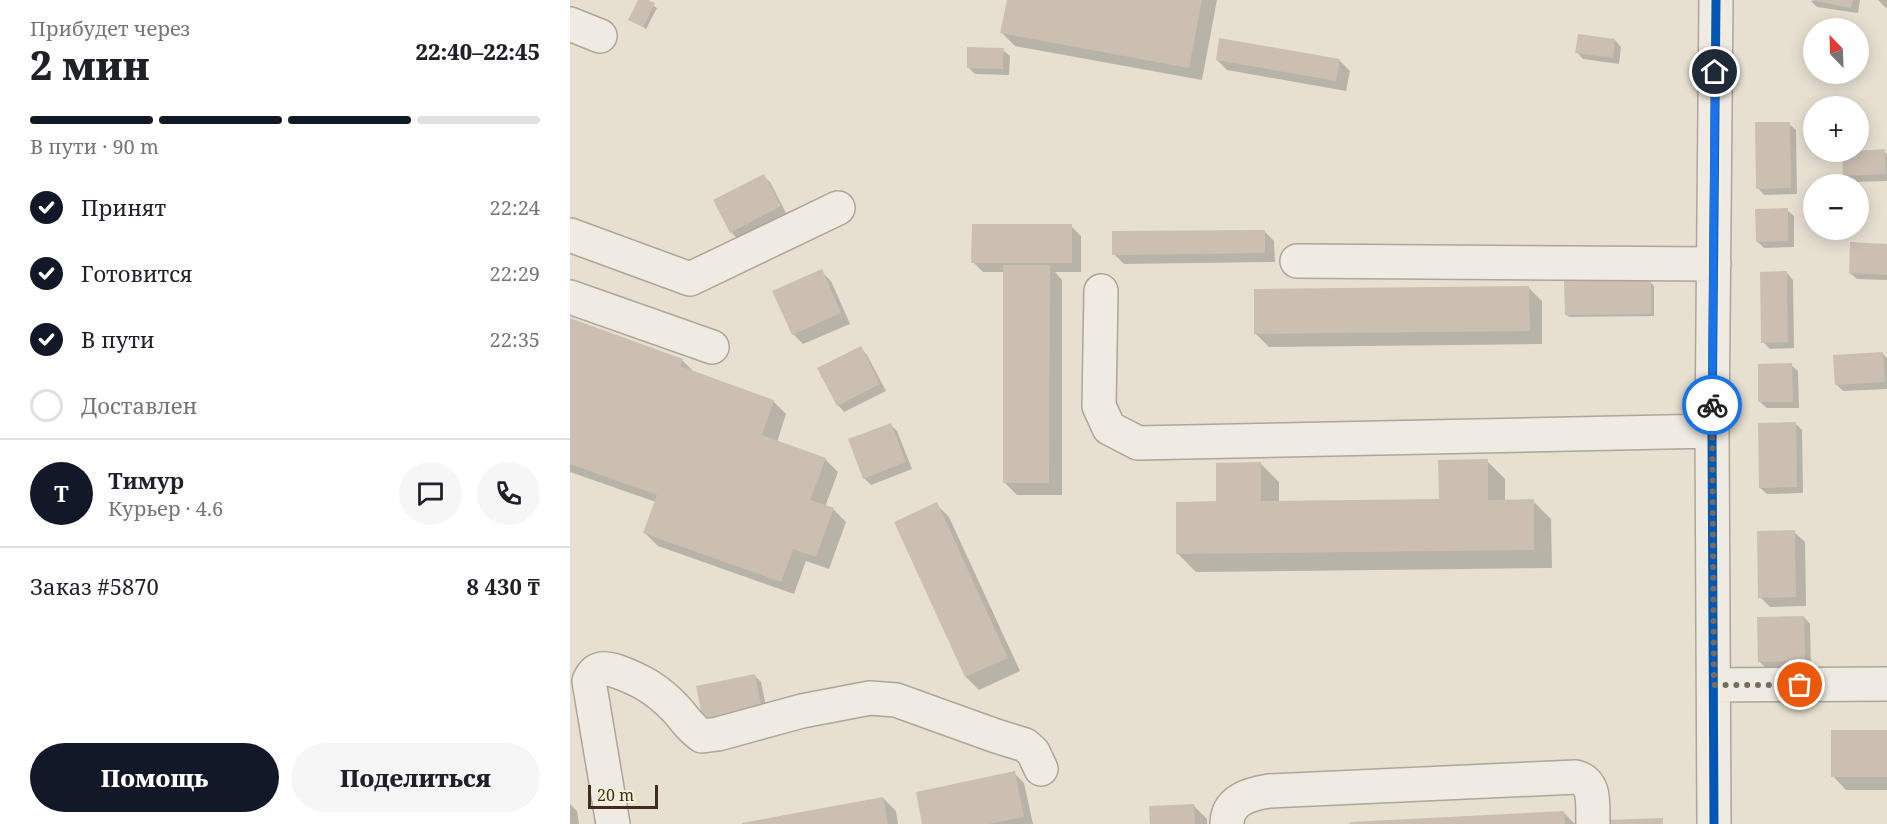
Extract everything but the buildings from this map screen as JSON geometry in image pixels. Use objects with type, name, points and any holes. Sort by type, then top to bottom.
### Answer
[{"type":"street","points":[[1714,824],[1712,431],[1716,0]]},
{"type":"street","points":[[570,24],[600,36]]},
{"type":"street","points":[[570,235],[690,279],[838,208]]},
{"type":"street","points":[[1297,261],[1714,264]]},
{"type":"street","points":[[1101,291],[1099,406],[1109,428],[1138,443],[1712,431]]},
{"type":"street","points":[[570,297],[712,347]]},
{"type":"street","points":[[613,824],[589,681],[593,673],[605,668],[641,681],[661,694],[693,730],[702,736],[802,711],[870,698],[896,700],[1025,745],[1033,752],[1041,769]]},
{"type":"street","points":[[1714,685],[1887,684]]},
{"type":"street","points":[[1227,824],[1227,818],[1234,804],[1249,795],[1269,791],[1576,777],[1585,779],[1592,789],[1593,824]]},
{"type":"cycle path","points":[[1714,824],[1712,431],[1716,0]]},
{"type":"way so far","points":[[1712,405],[1714,685],[1800,685]]},
{"type":"route","points":[[1712,405],[1715,72]]}]
